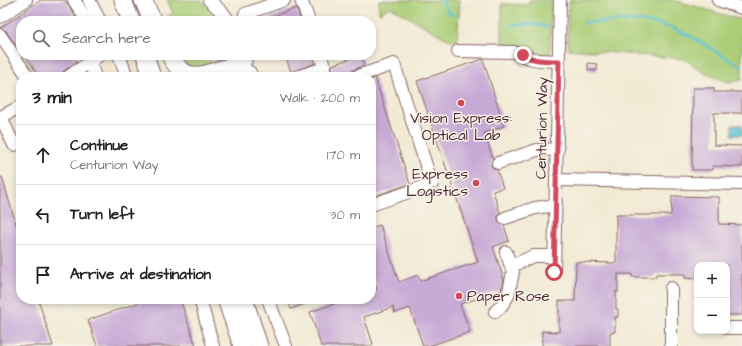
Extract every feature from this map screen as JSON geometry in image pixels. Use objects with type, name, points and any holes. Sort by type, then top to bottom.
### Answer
[{"type":"highway","points":[[123,0],[129,16]]},
{"type":"highway","points":[[143,0],[148,16]]},
{"type":"highway","points":[[143,0],[151,16]]},
{"type":"highway","points":[[147,60],[150,72]]},
{"type":"highway","points":[[164,60],[168,72]]},
{"type":"highway","points":[[174,60],[181,70],[186,72]]},
{"type":"highway","points":[[206,72],[224,68],[244,69]]},
{"type":"highway","points":[[228,304],[242,346]]},
{"type":"highway","points":[[246,304],[259,346]]},
{"type":"street","points":[[0,17],[26,0]]},
{"type":"street","points":[[74,0],[84,16]]},
{"type":"street","points":[[88,0],[97,16]]},
{"type":"street","points":[[209,0],[225,16]]},
{"type":"street","points":[[245,14],[284,0]]},
{"type":"street","points":[[301,0],[307,16]]},
{"type":"street","name":"Centurion Way","points":[[554,272],[558,149],[560,0]]},
{"type":"street","points":[[718,0],[742,8]]},
{"type":"street","points":[[0,35],[16,59]]},
{"type":"street","points":[[458,51],[514,52],[532,59],[559,61]]},
{"type":"street","points":[[17,60],[25,72]]},
{"type":"street","points":[[75,72],[92,60]]},
{"type":"street","points":[[95,60],[95,72]]},
{"type":"street","points":[[120,60],[124,72]]},
{"type":"street","points":[[312,72],[325,68],[322,60]]},
{"type":"street","points":[[370,72],[394,64],[432,184],[376,203]]},
{"type":"street","points":[[16,109],[1,117],[14,145],[16,144]]},
{"type":"street","points":[[498,163],[537,150],[558,149]]},
{"type":"street","points":[[557,180],[742,184]]},
{"type":"street","points":[[504,218],[535,208],[556,205]]},
{"type":"street","points":[[495,312],[508,296],[513,272],[506,252]]},
{"type":"street","points":[[512,266],[536,255],[554,256]]},
{"type":"street","points":[[671,288],[671,346]]},
{"type":"street","points":[[201,304],[213,346]]},
{"type":"street","points":[[270,304],[286,346]]},
{"type":"street","points":[[730,328],[742,328]]},
{"type":"green space","points":[[167,0],[201,0],[218,16],[168,16],[173,13]]},
{"type":"green space","points":[[379,0],[460,0],[457,41],[447,39],[391,7],[379,13]]},
{"type":"green space","points":[[529,0],[551,0],[550,54],[528,53],[521,47],[502,43],[502,4],[528,5]]},
{"type":"green space","points":[[570,0],[674,0],[742,20],[742,80],[730,82],[707,75],[685,59],[568,49],[568,9]]},
{"type":"green space","points":[[181,60],[210,60],[212,64],[200,68],[192,68]]},
{"type":"water","points":[[732,125],[742,125],[742,135],[732,135]]},
{"type":"building","points":[[41,0],[65,0],[75,16],[18,16]]},
{"type":"building","points":[[296,8],[299,16],[273,16]]},
{"type":"building","points":[[16,17],[16,46],[6,31],[0,28]]},
{"type":"building","points":[[483,59],[504,126],[484,133],[493,158],[491,165],[497,170],[503,188],[493,191],[500,213],[498,220],[500,224],[504,225],[509,241],[493,247],[504,280],[501,291],[460,304],[470,332],[429,346],[423,346],[410,308],[395,313],[393,307],[364,317],[373,344],[372,346],[321,346],[310,312],[333,304],[376,304],[376,226],[380,225],[399,282],[418,275],[420,281],[478,262],[417,81]]},
{"type":"building","points":[[28,60],[76,60],[77,62],[63,72],[36,72]]},
{"type":"building","points":[[287,60],[313,60],[314,64],[291,72]]},
{"type":"building","points":[[346,60],[362,60],[364,65],[349,72],[330,72],[332,65]]},
{"type":"building","points":[[588,63],[597,64],[597,71],[588,70]]},
{"type":"building","points":[[376,81],[410,184],[376,195]]},
{"type":"building","points":[[693,88],[714,88],[714,92],[742,92],[742,113],[714,113],[714,145],[742,146],[742,167],[713,166],[713,170],[692,170]]},
{"type":"building","points":[[0,177],[2,177],[16,224],[16,304],[40,304],[53,346],[0,346]]},
{"type":"building","points":[[672,196],[719,197],[719,224],[742,225],[742,315],[730,315],[730,262],[694,262],[694,279],[685,278],[685,274],[656,274],[656,277],[632,277],[632,274],[618,274],[616,309],[618,309],[618,317],[615,317],[615,332],[610,332],[610,346],[542,346],[542,331],[559,332],[559,301],[575,301],[576,262],[616,263],[616,215],[671,215]]},
{"type":"building","points":[[134,304],[182,304],[196,346],[97,346],[88,320]]},
{"type":"building","points":[[290,304],[305,304],[291,309]]},
{"type":"waterway","points":[[442,0],[448,12],[454,15]]},
{"type":"waterway","points":[[584,23],[637,21],[658,24],[688,35],[742,66]]},
{"type":"waterway","points":[[511,25],[532,24],[548,27]]},
{"type":"place","name":"Vision Express: Optical Lab","points":[[461,103]]},
{"type":"place","name":"Express Logistics","points":[[476,183]]},
{"type":"place","name":"Paper Rose","points":[[459,296]]},
{"type":"route","points":[[523,55],[539,60],[559,61],[554,272]]}]
